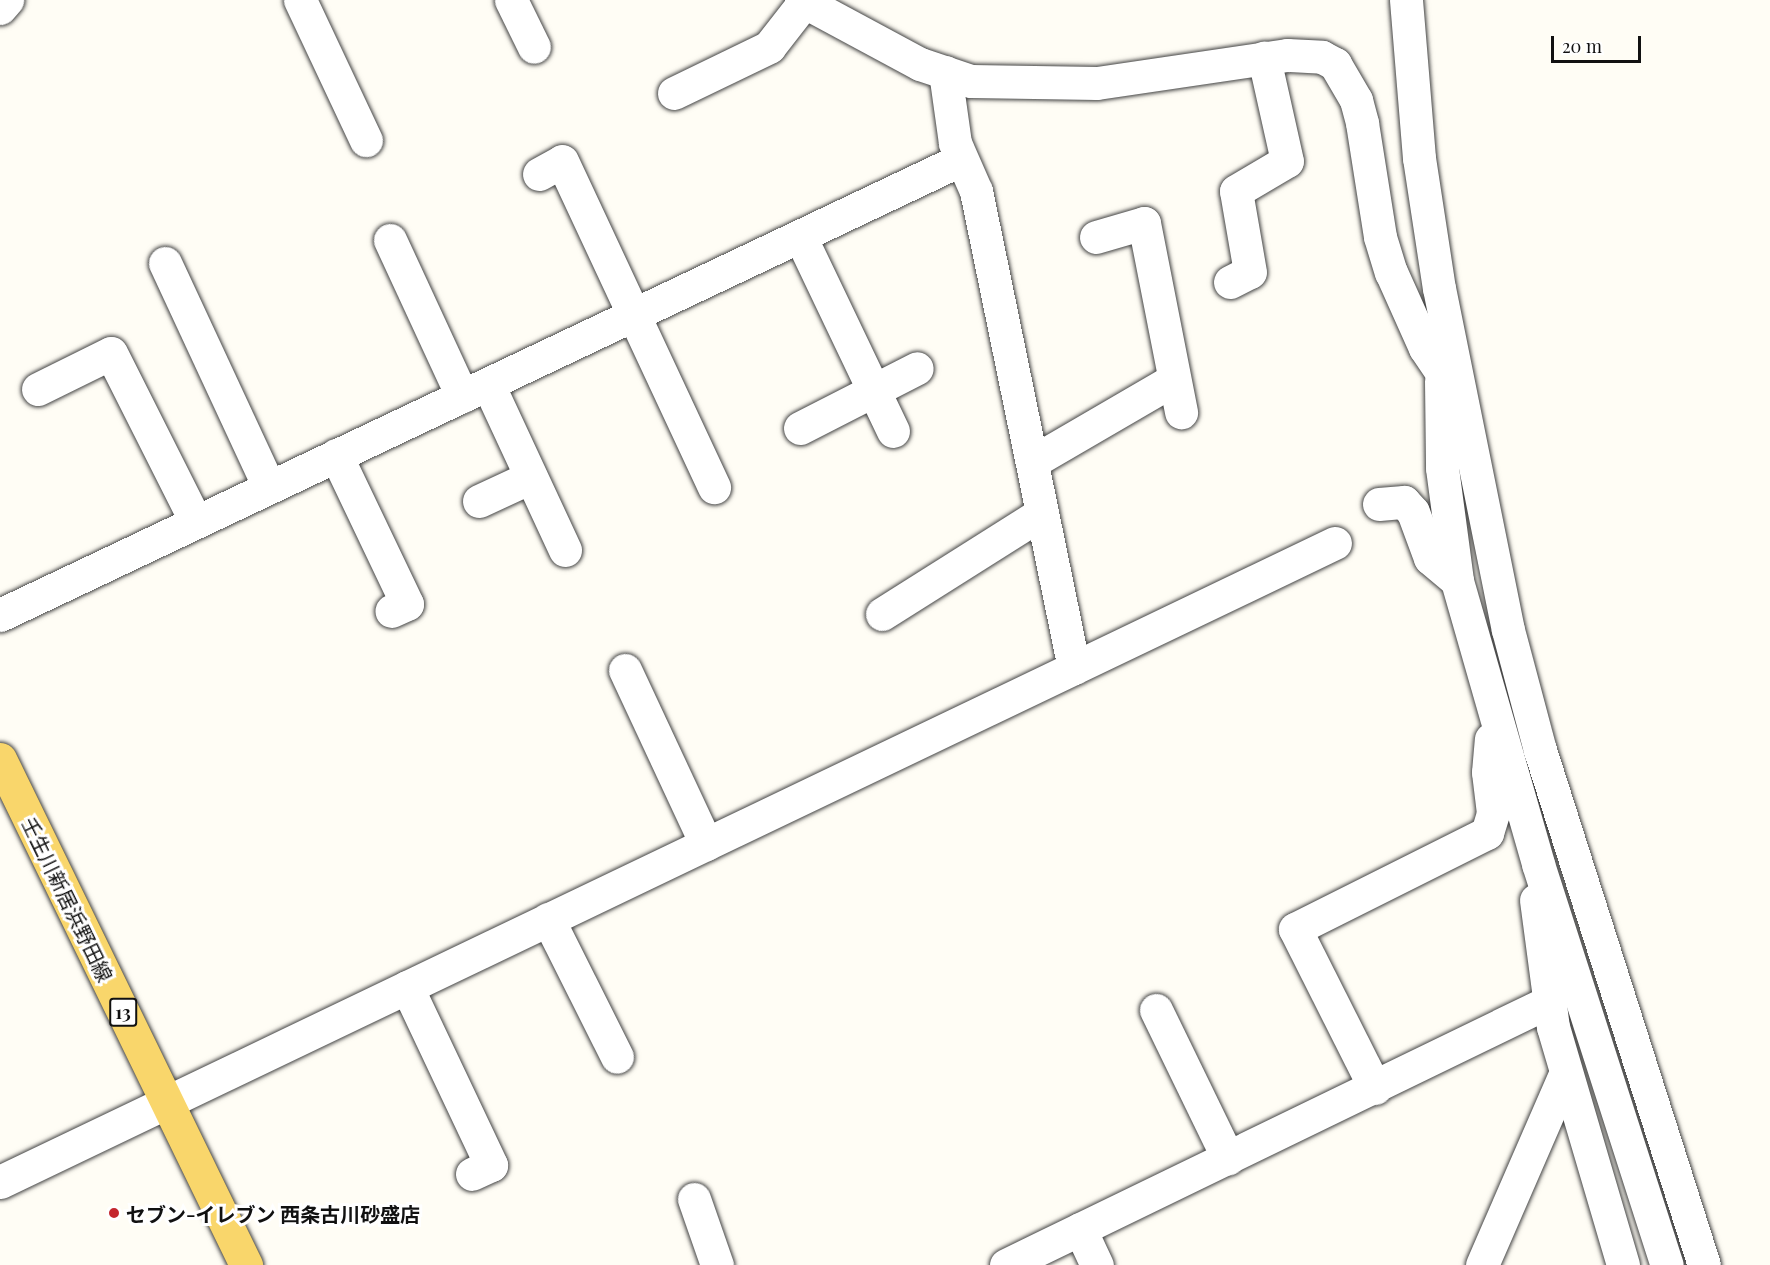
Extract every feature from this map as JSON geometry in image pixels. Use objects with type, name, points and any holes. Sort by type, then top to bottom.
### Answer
[{"type":"main road","name":"壬生川新居浜野田線","points":[[0,759],[246,1265]]},
{"type":"street","points":[[0,8],[7,0]]},
{"type":"street","points":[[300,0],[368,139]]},
{"type":"street","points":[[512,0],[534,47]]},
{"type":"street","points":[[1406,0],[1419,158],[1448,372],[1508,630],[1540,750],[1704,1265]]},
{"type":"street","points":[[674,93],[769,47],[802,1],[945,72],[971,81],[1097,83],[1264,58],[1322,57],[1335,64],[1347,82],[1362,123],[1380,237],[1391,272],[1448,372],[1442,468],[1457,581],[1495,723],[1538,864],[1666,1265]]},
{"type":"street","points":[[1230,282],[1250,272],[1236,191],[1287,162],[1264,58]]},
{"type":"street","points":[[945,72],[960,160],[976,191],[1074,668]]},
{"type":"street","points":[[0,615],[960,160]]},
{"type":"street","points":[[539,174],[562,161],[714,487]]},
{"type":"street","points":[[1096,237],[1144,223],[1181,412]]},
{"type":"street","points":[[800,236],[893,431]]},
{"type":"street","points":[[390,240],[475,390],[531,477],[565,550]]},
{"type":"street","points":[[165,263],[269,488]]},
{"type":"street","points":[[38,389],[111,353],[196,522]]},
{"type":"street","points":[[800,428],[917,368]]},
{"type":"street","points":[[1032,462],[1173,380]]},
{"type":"street","points":[[336,455],[407,604],[391,611]]},
{"type":"street","points":[[479,501],[531,477]]},
{"type":"street","points":[[1379,504],[1404,502],[1413,512],[1430,558],[1457,581]]},
{"type":"street","points":[[882,614],[1042,513]]},
{"type":"street","points":[[0,1182],[1335,543]]},
{"type":"street","points":[[625,670],[706,844]]},
{"type":"street","points":[[1375,1088],[1295,929],[1487,833],[1493,813],[1488,747],[1495,723]]},
{"type":"street","points":[[1538,864],[1537,930],[1548,1002],[1565,1074],[1623,1265]]},
{"type":"street","points":[[548,920],[617,1057]]},
{"type":"street","points":[[407,987],[491,1165],[472,1174]]},
{"type":"street","points":[[1006,1265],[1375,1088],[1548,1002]]},
{"type":"street","points":[[1156,1010],[1228,1158]]},
{"type":"street","points":[[1482,1265],[1565,1074]]},
{"type":"street","points":[[694,1199],[717,1265]]},
{"type":"street","points":[[1080,1229],[1096,1265]]},
{"type":"place","name":"セブン-イレブン 西条古川砂盛店","points":[[114,1213]]}]
